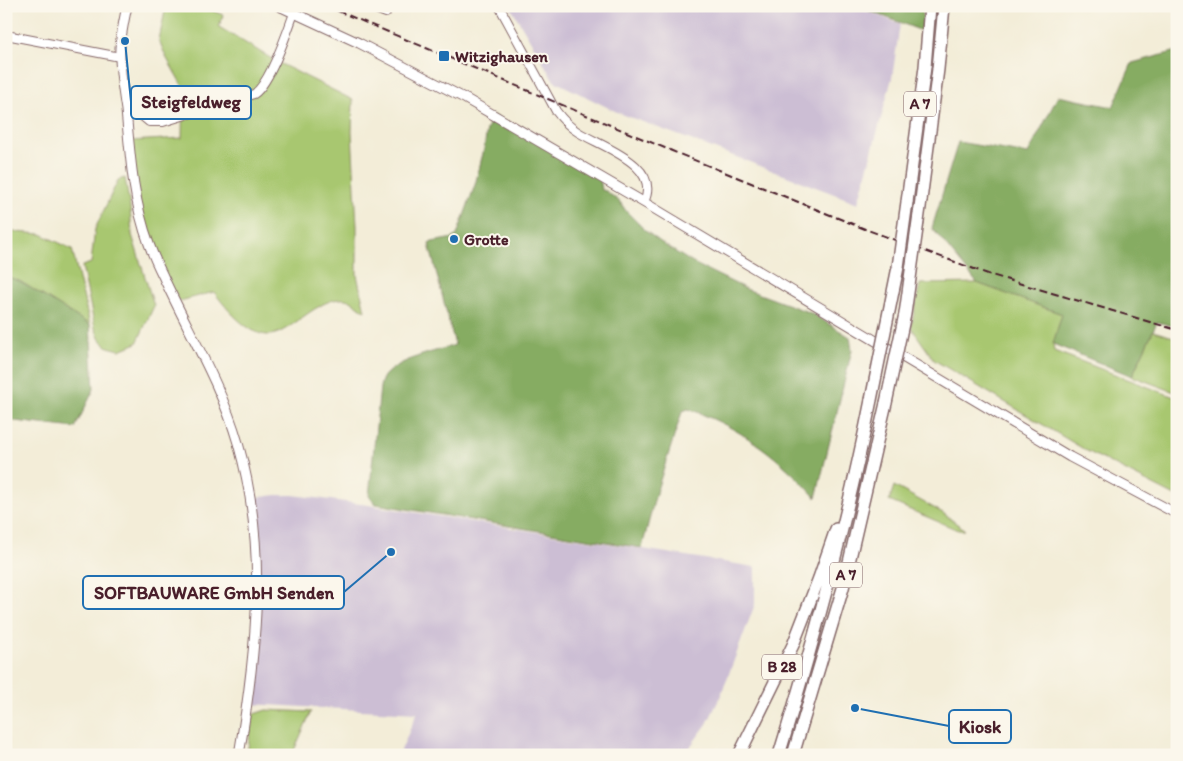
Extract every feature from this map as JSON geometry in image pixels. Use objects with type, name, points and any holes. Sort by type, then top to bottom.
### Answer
[{"type":"highway","name":"A 7","points":[[779,755],[830,584],[858,464],[898,267],[925,67],[930,6]]},
{"type":"highway","name":"A 7","points":[[793,755],[842,588],[886,404],[904,314],[921,200],[944,6]]},
{"type":"highway","name":"B 28","points":[[739,755],[805,615],[858,464]]},
{"type":"main road","points":[[127,6],[122,31],[120,58],[132,170],[138,205],[149,244],[173,297],[216,382],[237,440],[250,497],[257,566],[258,609],[247,705],[238,755]]},
{"type":"main road","points":[[279,6],[359,43],[466,99],[644,202],[1070,457],[1177,514]]},
{"type":"street","points":[[368,6],[386,10]]},
{"type":"street","points":[[498,6],[556,111],[565,123],[577,132],[625,158],[640,169],[648,186],[648,194],[644,202]]},
{"type":"street","points":[[125,102],[149,122],[163,122],[254,94],[266,79],[294,13]]},
{"type":"street","points":[[6,35],[120,58]]},
{"type":"shaded area","points":[[510,6],[854,6],[900,24],[892,78],[858,203],[619,113],[554,81]]},
{"type":"shaded area","points":[[293,495],[368,505],[755,567],[755,604],[721,695],[707,724],[684,755],[399,755],[417,713],[249,704],[256,640],[252,498]]},
{"type":"green space","points":[[166,6],[201,6],[223,15],[219,27],[277,62],[353,100],[352,132],[357,226],[357,275],[365,311],[348,300],[335,300],[325,303],[278,333],[269,335],[250,329],[242,323],[214,292],[176,302],[150,243],[139,203],[130,141],[182,138],[183,87],[159,40]]},
{"type":"green space","points":[[857,6],[923,6],[922,31]]},
{"type":"green space","points":[[1177,51],[1177,327],[1157,322],[1132,376],[1053,344],[1062,314],[977,283],[932,228],[958,142],[1028,154],[1058,96],[1113,107],[1132,63]]},
{"type":"green space","points":[[493,115],[600,177],[602,190],[620,202],[626,211],[647,232],[693,263],[746,289],[811,313],[850,337],[852,350],[816,498],[781,463],[756,443],[728,426],[688,409],[683,411],[681,415],[656,493],[642,548],[376,504],[369,496],[380,387],[383,377],[401,363],[410,359],[455,345],[429,244],[453,238],[457,235],[475,185],[487,129]]},
{"type":"green space","points":[[125,178],[132,235],[154,306],[137,343],[120,350],[108,347],[100,340],[95,328],[82,266],[91,263],[95,229],[118,180]]},
{"type":"green space","points":[[6,228],[16,232],[41,234],[72,249],[90,325],[21,282],[6,276]]},
{"type":"green space","points":[[6,276],[21,282],[90,325],[94,389],[75,428],[6,420]]},
{"type":"green space","points":[[977,283],[1062,314],[1053,344],[1054,351],[1177,398],[1177,497],[1087,451],[934,360],[911,327],[920,284]]},
{"type":"green space","points":[[1153,331],[1177,338],[1177,393],[1132,376]]},
{"type":"green space","points":[[894,486],[943,513],[965,530],[958,530],[889,501]]},
{"type":"green space","points":[[266,710],[311,712],[292,755],[247,755],[254,714]]},
{"type":"railway","points":[[326,6],[672,151],[865,229],[988,274],[1177,330]]},
{"type":"place","name":"Steigfeldweg","points":[[125,41]]},
{"type":"place","name":"Witzighausen","points":[[444,56]]},
{"type":"place","name":"Grotte","points":[[454,239]]},
{"type":"place","name":"SOFTBAUWARE GmbH Senden","points":[[391,552]]},
{"type":"place","name":"Kiosk","points":[[855,708]]}]
